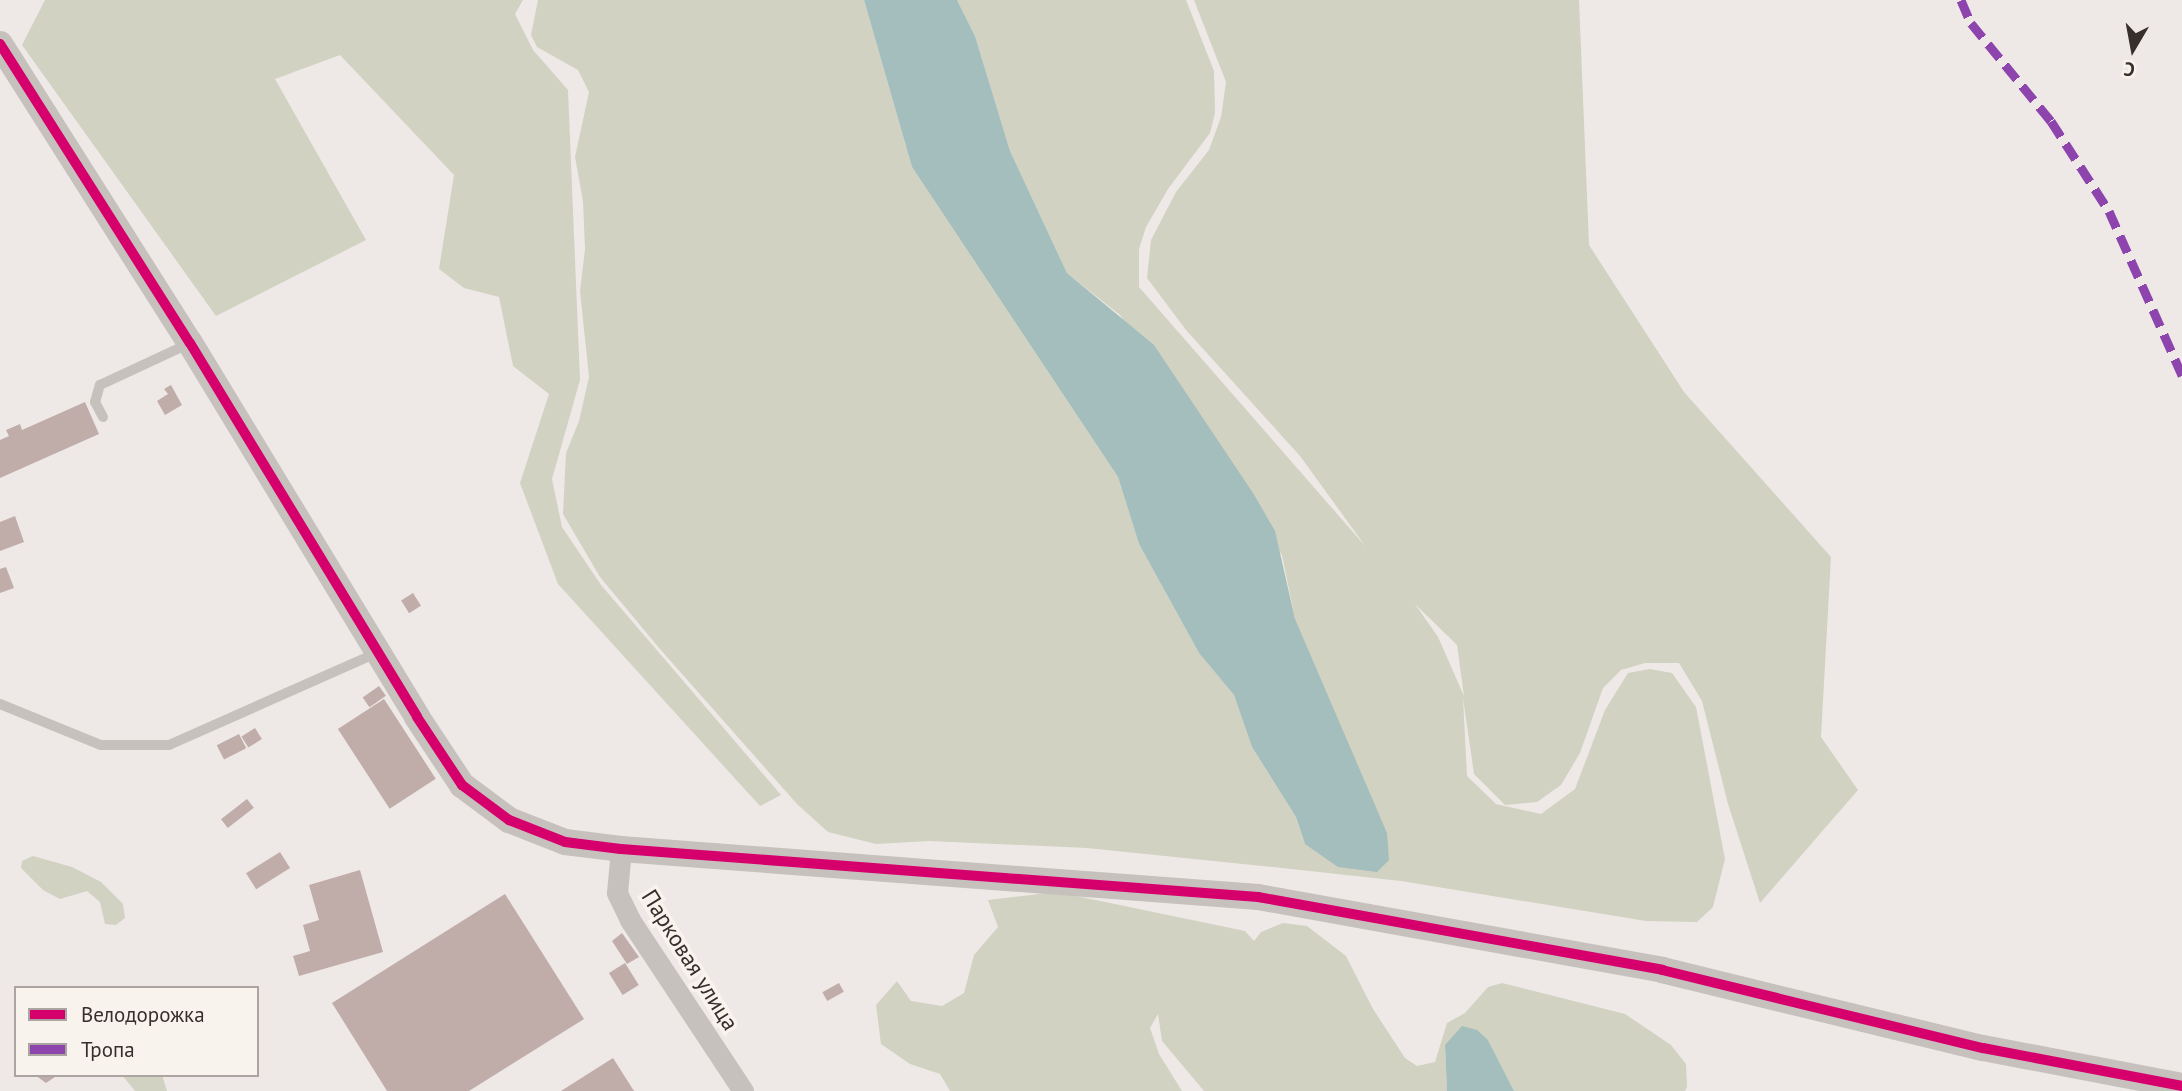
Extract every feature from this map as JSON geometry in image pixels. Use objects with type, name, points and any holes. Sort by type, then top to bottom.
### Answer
[{"type":"street","points":[[0,44],[190,343],[377,653],[462,785],[520,824],[565,842],[621,849],[1258,897],[1662,970],[1983,1048],[2182,1086]]},
{"type":"street","name":"Парковая улица","points":[[621,849],[617,892],[630,920],[743,1091]]},
{"type":"lane","points":[[103,417],[95,402],[100,385],[190,343]]},
{"type":"lane","points":[[0,704],[101,745],[169,745],[377,653]]},
{"type":"green space","points":[[45,0],[523,0],[515,14],[533,50],[568,90],[580,380],[552,479],[562,527],[601,585],[781,795],[760,806],[558,584],[520,483],[549,394],[513,366],[499,297],[464,288],[439,269],[454,175],[340,55],[275,79],[366,240],[216,316],[22,45]]},
{"type":"green space","points":[[538,0],[864,0],[912,167],[1118,477],[1139,544],[1199,653],[1234,695],[1252,747],[1296,817],[1305,844],[1295,619],[1282,555],[1120,315],[1067,273],[1010,151],[975,36],[957,0],[1186,0],[1214,71],[1215,113],[1210,133],[1168,189],[1146,227],[1139,249],[1139,287],[1366,547],[1300,456],[1186,330],[1147,278],[1151,240],[1176,192],[1209,150],[1221,117],[1226,82],[1194,0],[1579,0],[1589,245],[1684,392],[1831,557],[1821,737],[1858,790],[1760,903],[1728,804],[1702,701],[1679,663],[1645,663],[1621,670],[1603,688],[1580,753],[1561,785],[1537,802],[1505,805],[1474,774],[1463,698],[1467,776],[1496,804],[1541,814],[1575,789],[1605,710],[1628,673],[1650,669],[1672,673],[1696,707],[1725,859],[1713,907],[1697,922],[1646,921],[1401,881],[1273,867],[1087,848],[929,841],[876,844],[828,832],[797,804],[600,577],[563,514],[566,453],[579,421],[589,377],[580,291],[585,249],[583,201],[575,157],[589,92],[578,70],[537,47],[531,35]],"holes":[[[1415,604],[1457,645],[1464,696],[1438,637]]]},
{"type":"green space","points":[[33,856],[72,867],[101,882],[123,904],[125,918],[116,925],[105,924],[100,902],[87,891],[60,899],[43,890],[21,868],[22,861]]},
{"type":"green space","points":[[1057,892],[1245,931],[1254,941],[1261,932],[1283,923],[1307,926],[1346,956],[1373,1009],[1405,1058],[1417,1066],[1435,1062],[1447,1023],[1465,1013],[1488,987],[1502,983],[1625,1014],[1671,1045],[1686,1064],[1687,1087],[1685,1091],[1514,1091],[1488,1040],[1445,1045],[1447,1091],[1204,1091],[1162,1041],[1158,1014],[1150,1028],[1159,1054],[1182,1091],[950,1091],[940,1074],[910,1064],[881,1044],[876,1005],[897,981],[911,1001],[942,1006],[964,993],[974,955],[998,927],[988,900]]},
{"type":"green space","points":[[124,1077],[163,1077],[167,1091],[135,1091]]},
{"type":"water","points":[[864,0],[957,0],[975,36],[1010,151],[1067,273],[1154,345],[1253,493],[1275,531],[1295,619],[1387,833],[1389,860],[1377,872],[1338,867],[1305,844],[1296,817],[1252,747],[1234,695],[1199,653],[1139,544],[1118,477],[912,167]]},
{"type":"water","points":[[1462,1026],[1477,1030],[1488,1040],[1514,1091],[1447,1091],[1445,1045]]},
{"type":"building","points":[[171,385],[182,405],[165,415],[157,401],[168,394],[164,389]]},
{"type":"building","points":[[85,402],[99,434],[0,478],[0,440],[9,436],[6,430],[20,424],[22,430]]},
{"type":"building","points":[[15,516],[24,542],[0,551],[0,522]]},
{"type":"building","points":[[6,567],[14,588],[0,593],[0,569]]},
{"type":"building","points":[[413,593],[421,606],[409,613],[401,600]]},
{"type":"building","points":[[379,686],[386,696],[369,707],[363,697]]},
{"type":"building","points":[[384,699],[436,779],[390,809],[338,729]]},
{"type":"building","points":[[255,728],[262,739],[248,748],[241,736]]},
{"type":"building","points":[[239,734],[246,748],[224,760],[217,745]]},
{"type":"building","points":[[247,799],[254,808],[228,828],[221,819]]},
{"type":"building","points":[[280,852],[290,868],[256,889],[246,873]]},
{"type":"building","points":[[360,870],[383,952],[299,976],[293,956],[310,951],[303,925],[319,920],[309,885]]},
{"type":"building","points":[[505,894],[584,1019],[469,1091],[387,1091],[332,1003]]},
{"type":"building","points":[[622,933],[639,957],[627,964],[612,941]]},
{"type":"building","points":[[625,963],[639,985],[623,995],[609,973]]},
{"type":"building","points":[[839,983],[844,992],[827,1001],[822,992]]},
{"type":"building","points":[[613,1058],[634,1091],[561,1091]]},
{"type":"building","points":[[38,1077],[55,1077],[46,1083]]},
{"type":"marked path","points":[[1961,0],[1971,23],[2051,121],[2109,211],[2182,375]]},
{"type":"cycle path","points":[[0,44],[190,343],[417,717],[462,785],[509,820],[565,842],[621,849],[1258,897],[1662,970],[1983,1048],[2182,1086]]}]
